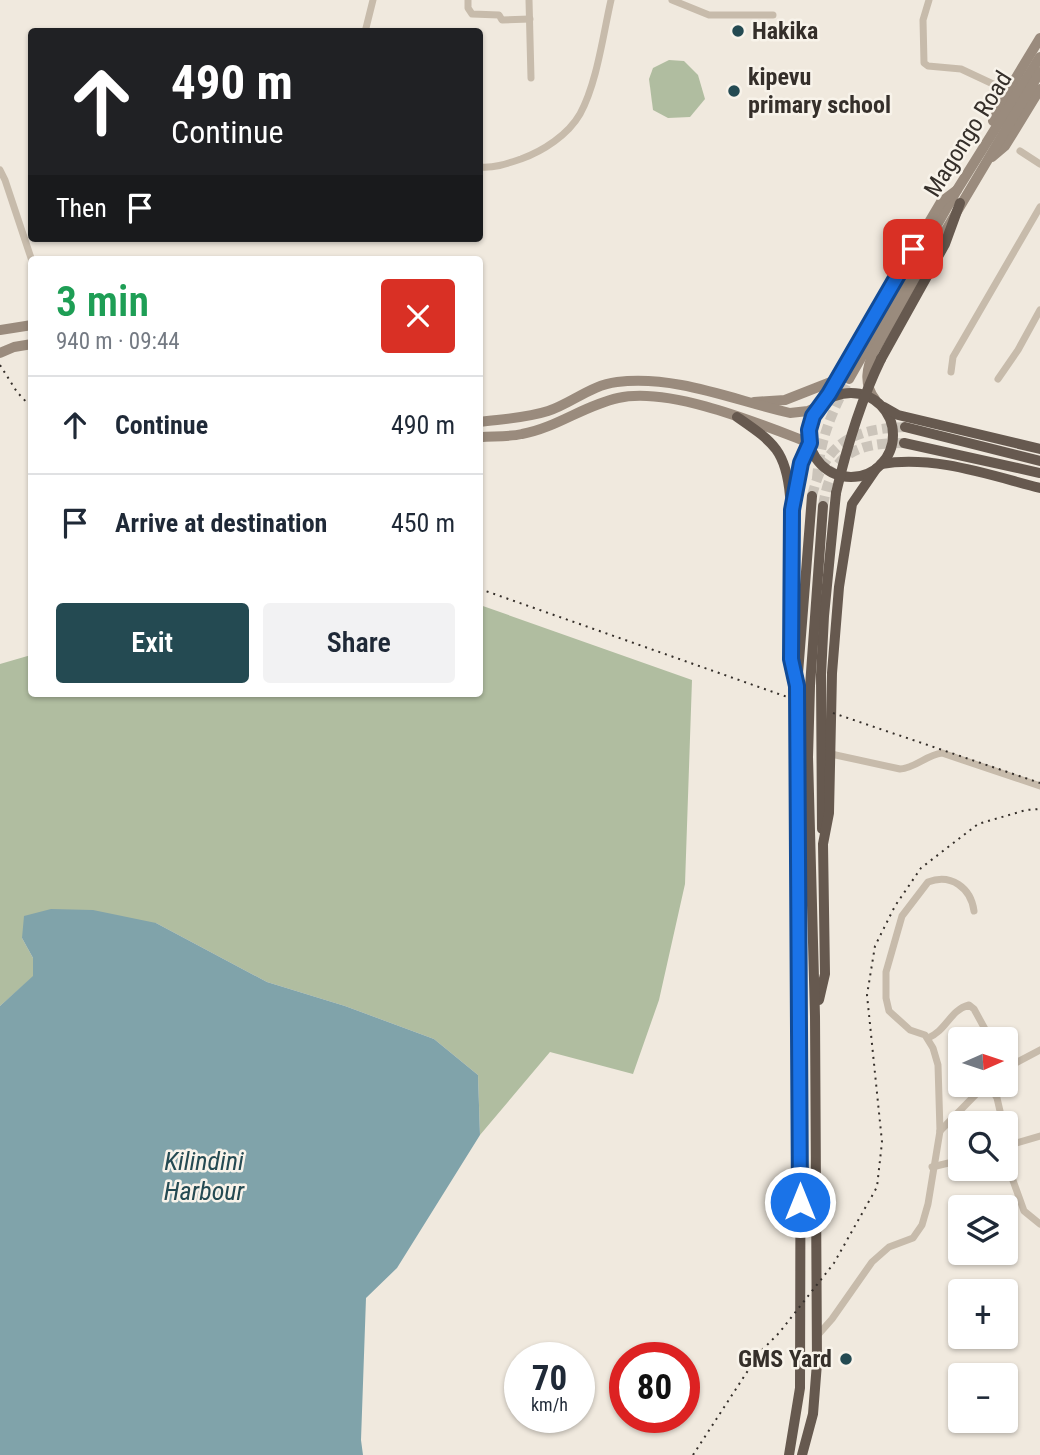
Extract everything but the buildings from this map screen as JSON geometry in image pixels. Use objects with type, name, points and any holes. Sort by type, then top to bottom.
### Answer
[{"type":"highway","points":[[815,1016],[825,974],[821,675],[836,493],[844,457],[866,390],[945,244],[960,203]]},
{"type":"highway","points":[[1040,449],[898,415],[858,393],[832,397],[821,405],[813,416],[809,430],[815,457],[824,467],[836,474],[850,477],[863,475],[878,467],[906,460],[928,462],[1040,488]]},
{"type":"highway","points":[[823,844],[830,813],[832,662],[843,552],[852,505],[890,451],[893,435],[891,423],[878,403]]},
{"type":"highway","points":[[737,417],[768,439],[781,456],[788,474],[792,510],[791,659],[797,686]]},
{"type":"highway","points":[[905,427],[1040,460]]},
{"type":"highway","points":[[792,510],[801,463],[810,443]]},
{"type":"highway","points":[[904,443],[1040,473]]},
{"type":"highway","points":[[789,1455],[800,1375],[801,982],[797,686],[813,496]]},
{"type":"highway","points":[[802,1455],[814,1404],[816,1336],[815,1016],[808,757],[810,686],[823,506]]},
{"type":"main road","points":[[988,138],[994,117],[1040,38]]},
{"type":"main road","name":"Magongo Road","points":[[849,379],[957,190],[1039,59]]},
{"type":"main road","points":[[986,162],[1040,72]]},
{"type":"main road","points":[[986,162],[1005,146],[1040,89]]},
{"type":"main road","name":"Magongo Road","points":[[878,403],[867,383],[868,366],[874,351],[986,162]]},
{"type":"main road","points":[[483,422],[551,410],[596,387],[616,382],[663,381],[790,413],[807,411],[821,405],[941,202],[957,190]]},
{"type":"main road","points":[[1,330],[28,327]]},
{"type":"main road","points":[[0,353],[14,346],[28,344]]},
{"type":"main road","points":[[747,402],[785,400],[836,380]]},
{"type":"main road","points":[[483,437],[524,434],[601,402],[638,394],[664,396],[737,417],[810,443]]},
{"type":"street","points":[[366,28],[373,0]]},
{"type":"street","points":[[468,0],[472,14],[499,15],[502,20],[530,19]]},
{"type":"street","points":[[529,0],[531,78]]},
{"type":"street","points":[[483,167],[503,166],[532,155],[547,147],[575,122],[592,80],[611,0]]},
{"type":"street","points":[[672,0],[709,15],[773,15]]},
{"type":"street","points":[[929,0],[923,19],[924,63],[928,66],[961,69],[1008,91]]},
{"type":"street","points":[[1020,152],[1040,164]]},
{"type":"street","points":[[0,170],[30,256]]},
{"type":"street","points":[[951,372],[953,357],[1040,208]]},
{"type":"street","points":[[998,379],[1040,310]]},
{"type":"street","points":[[831,754],[905,769],[926,756],[942,753],[1040,785]]},
{"type":"street","points":[[816,1336],[832,1319],[872,1262],[889,1247],[913,1238],[919,1232],[927,1210],[940,1131],[939,1065],[928,1038],[923,1033],[911,1030],[891,1015],[887,1008],[886,972],[900,920],[907,908],[933,880],[951,880],[963,887],[971,897],[974,911]]},
{"type":"street","points":[[928,1038],[938,1033],[954,1013],[969,1005],[984,1027]]},
{"type":"street","points":[[1018,1061],[1040,1050]]},
{"type":"street","points":[[940,1131],[975,1097]]},
{"type":"street","points":[[1018,1142],[1040,1136]]},
{"type":"street","points":[[933,1167],[948,1163]]},
{"type":"street","points":[[1013,1181],[1024,1211],[1040,1224]]},
{"type":"green space","points":[[669,60],[684,61],[698,75],[705,99],[690,117],[668,118],[653,110],[649,79],[653,68]]},
{"type":"green space","points":[[483,606],[692,680],[685,884],[659,1000],[633,1074],[550,1052],[480,1135],[478,1075],[434,1039],[345,1006],[267,982],[156,923],[22,938],[33,958],[34,976],[0,1006],[0,664],[28,656],[28,697],[483,697]]},
{"type":"water","name":"Kilindini Harbour","points":[[51,909],[93,910],[156,923],[267,982],[345,1006],[434,1039],[478,1075],[480,1135],[397,1268],[366,1298],[361,1440],[363,1455],[0,1455],[0,1006],[33,976],[33,958],[22,938],[24,916]]},
{"type":"tunnel","points":[[817,479],[827,427],[849,379]]},
{"type":"tunnel","points":[[812,496],[825,463],[833,451],[844,442],[870,431],[905,427]]},
{"type":"tunnel","points":[[823,506],[832,474],[848,455],[871,446],[904,443]]},
{"type":"railway","points":[[0,365],[28,404]]},
{"type":"railway","points":[[483,590],[793,699]]},
{"type":"railway","points":[[833,713],[1040,783]]},
{"type":"railway","points":[[693,1455],[760,1352],[779,1333],[834,1263],[877,1187],[882,1142],[867,995],[875,946],[895,906],[921,868],[978,824],[1026,810],[1040,809]]},
{"type":"place","name":"Hakika","points":[[738,31]]},
{"type":"place","name":"kipevu primary school","points":[[734,91]]},
{"type":"place","name":"GMS Yard","points":[[846,1359]]},
{"type":"route","points":[[800,1202],[801,982],[797,686],[791,659],[792,510],[801,463],[810,443],[809,430],[813,416],[829,394],[913,249]]}]
